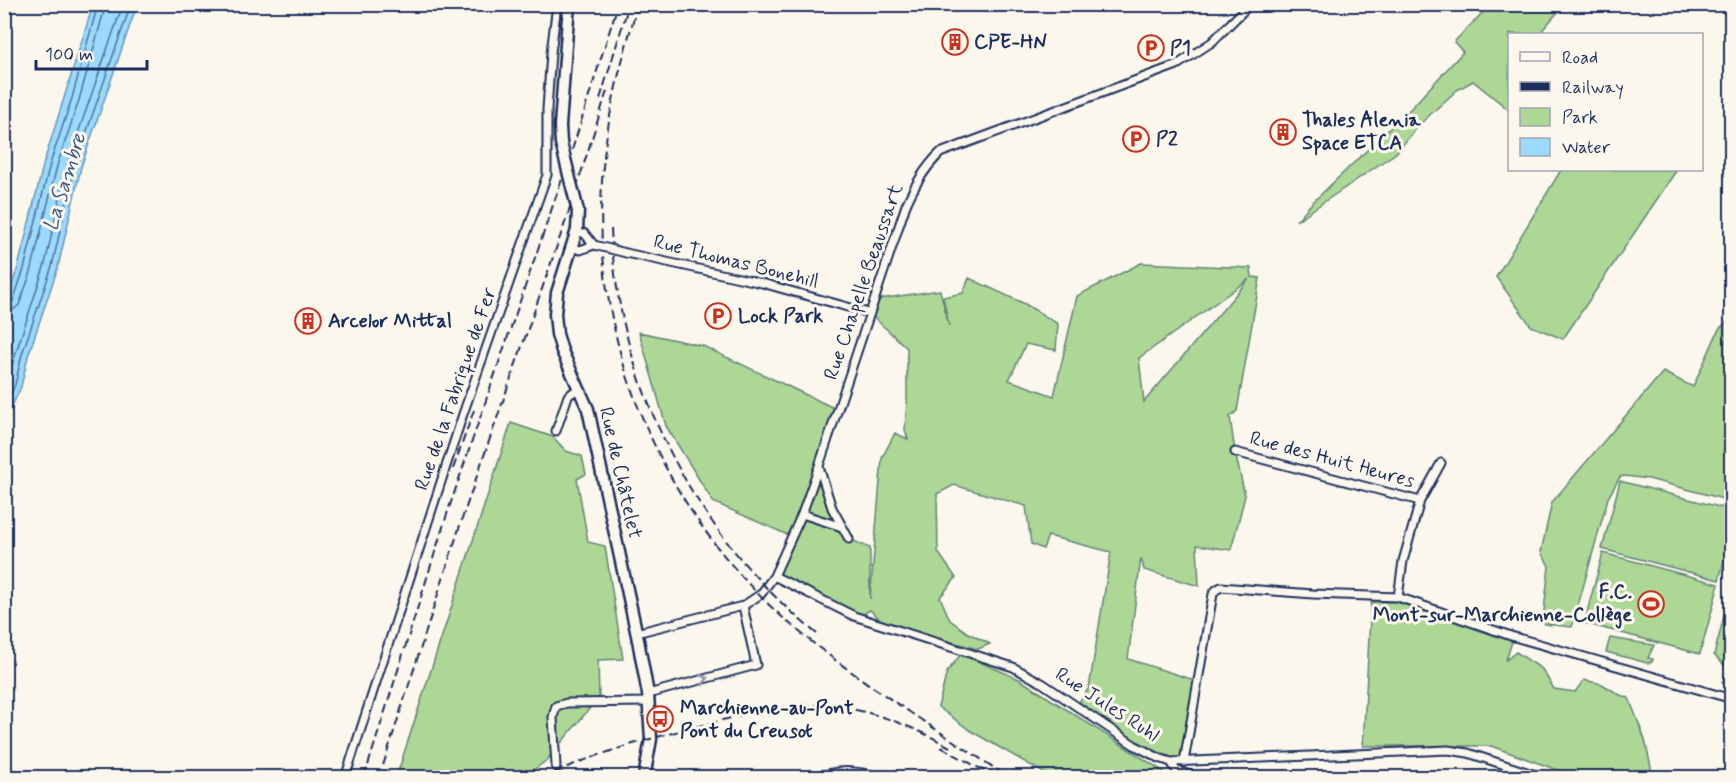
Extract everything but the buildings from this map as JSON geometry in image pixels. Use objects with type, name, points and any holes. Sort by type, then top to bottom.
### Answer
[{"type":"main road","name":"Rue de Châtelet","points":[[569,4],[560,126],[561,143],[578,211],[577,230],[557,293],[555,314],[562,351],[588,409],[636,633],[648,698],[651,739],[644,777]]},
{"type":"street","name":"Rue de la Fabrique de Fer","points":[[345,777],[463,414],[547,175],[546,109],[557,4]]},
{"type":"street","name":"Rue Chapelle Beaussart","points":[[636,633],[743,606],[761,594],[774,576],[802,513],[819,466],[906,205],[916,182],[927,166],[940,153],[1177,65],[1212,42],[1250,4]]},
{"type":"street","name":"Rue Thomas Bonehill","points":[[577,230],[585,234],[594,245]]},
{"type":"street","name":"Rue Thomas Bonehill","points":[[572,247],[580,250],[594,245],[762,283],[869,313]]},
{"type":"street","points":[[556,431],[568,396],[579,388]]},
{"type":"street","name":"Rue des Huit Heures","points":[[1235,452],[1420,501]]},
{"type":"street","points":[[1398,597],[1403,561],[1420,501],[1441,463]]},
{"type":"street","points":[[819,466],[832,508],[849,539]]},
{"type":"street","points":[[802,513],[842,527]]},
{"type":"street","name":"Rue Jules Ruhl","points":[[774,576],[854,616],[1013,667],[1042,683],[1134,745],[1171,762],[1448,750],[1468,753],[1545,777]]},
{"type":"street","points":[[1184,762],[1213,594],[1221,587],[1398,597],[1511,636],[1731,699]]},
{"type":"street","points":[[556,766],[553,717],[556,706],[567,703],[648,698],[756,665],[743,606]]},
{"type":"street","points":[[1171,762],[1176,770],[1197,777]]},
{"type":"street","points":[[818,777],[851,771],[883,777]]},
{"type":"green space","points":[[1490,5],[1564,5],[1540,33],[1508,33],[1508,109],[1473,81],[1457,90],[1420,124],[1396,153],[1296,221],[1412,107],[1463,52],[1454,42]]},
{"type":"green space","points":[[1560,171],[1676,171],[1563,339],[1531,326],[1496,277]]},
{"type":"green space","points":[[1141,263],[1251,268],[1252,277],[1260,278],[1237,411],[1230,417],[1245,496],[1231,550],[1197,545],[1199,586],[1144,570],[1141,558],[1128,659],[1197,681],[1184,762],[1130,742],[1079,702],[1089,688],[1111,552],[1048,536],[1043,549],[1031,544],[1026,506],[954,485],[937,494],[938,552],[956,578],[940,597],[950,620],[968,633],[990,644],[978,649],[885,624],[870,610],[857,618],[774,576],[790,536],[713,502],[666,426],[639,332],[703,346],[838,410],[817,470],[849,539],[870,548],[870,599],[882,458],[895,433],[908,439],[905,430],[907,348],[869,313],[873,300],[940,290],[949,326],[943,297],[963,293],[969,278],[1025,304],[1058,324],[1056,350],[1026,344],[1009,380],[1054,396],[1077,296]],"holes":[[[1249,279],[1144,402],[1139,358]]]},
{"type":"green space","points":[[1727,322],[1732,325],[1731,505],[1727,500],[1649,479],[1620,477],[1608,498],[1572,627],[1545,624],[1542,618],[1549,566],[1541,552],[1552,502],[1663,372],[1693,387],[1719,329]]},
{"type":"green space","points":[[511,423],[553,437],[566,451],[582,456],[586,474],[577,479],[588,542],[605,546],[623,659],[598,660],[599,697],[547,760],[524,777],[396,778]]},
{"type":"green space","name":"F.C. Mont-sur-Marchienne-Collège","points":[[1620,481],[1731,510],[1731,533],[1719,580],[1602,549]]},
{"type":"green space","name":"F.C. Mont-sur-Marchienne-Collège","points":[[1603,553],[1719,584],[1700,654],[1584,623]]},
{"type":"green space","points":[[1731,589],[1731,692],[1722,682],[1728,669],[1714,655]]},
{"type":"green space","points":[[1371,602],[1397,602],[1513,639],[1506,660],[1516,652],[1542,669],[1554,689],[1575,692],[1584,680],[1602,684],[1629,698],[1645,740],[1651,777],[1577,777],[1491,746],[1363,746]]},
{"type":"green space","points":[[1610,638],[1654,645],[1648,658],[1653,659],[1652,662],[1647,663],[1606,652]]},
{"type":"green space","points":[[961,654],[1019,679],[1172,777],[1051,777],[971,731],[938,707],[947,672]]},
{"type":"water","name":"La Sambre","points":[[93,5],[137,5],[81,167],[58,267],[28,356],[21,387],[5,421],[5,306],[18,267],[44,162]]},
{"type":"railway","points":[[364,778],[448,511],[573,147],[618,4]]},
{"type":"railway","points":[[600,99],[629,4]]},
{"type":"railway","points":[[638,4],[621,65],[608,125],[603,167],[602,230],[607,292],[620,352],[640,411],[666,468],[698,521],[736,570],[780,615],[862,680],[1009,778]]},
{"type":"railway","points":[[379,778],[463,516],[568,214],[607,91]]},
{"type":"railway","points":[[611,229],[617,287],[629,344],[647,400],[671,453],[700,504],[734,551],[773,595],[817,634]]},
{"type":"railway","points":[[453,469],[474,410]]},
{"type":"railway","points":[[542,778],[601,754],[662,736],[749,714],[797,706],[829,706],[877,715],[921,732],[950,747]]},
{"type":"railway","points":[[941,747],[988,773]]},
{"type":"place","name":"CPE-HN","points":[[955,42]]},
{"type":"place","name":"P1","points":[[1151,48]]},
{"type":"place","name":"Thales Alenia Space ETCA","points":[[1283,132]]},
{"type":"place","name":"P2","points":[[1136,139]]},
{"type":"place","name":"Lock Park","points":[[718,316]]},
{"type":"place","name":"Arcelor Mittal","points":[[308,321]]},
{"type":"place","name":"F.C. Mont-sur-Marchienne-Collège","points":[[1651,604]]},
{"type":"place","name":"Marchienne-au-Pont Pont du Creusot","points":[[660,719]]}]
